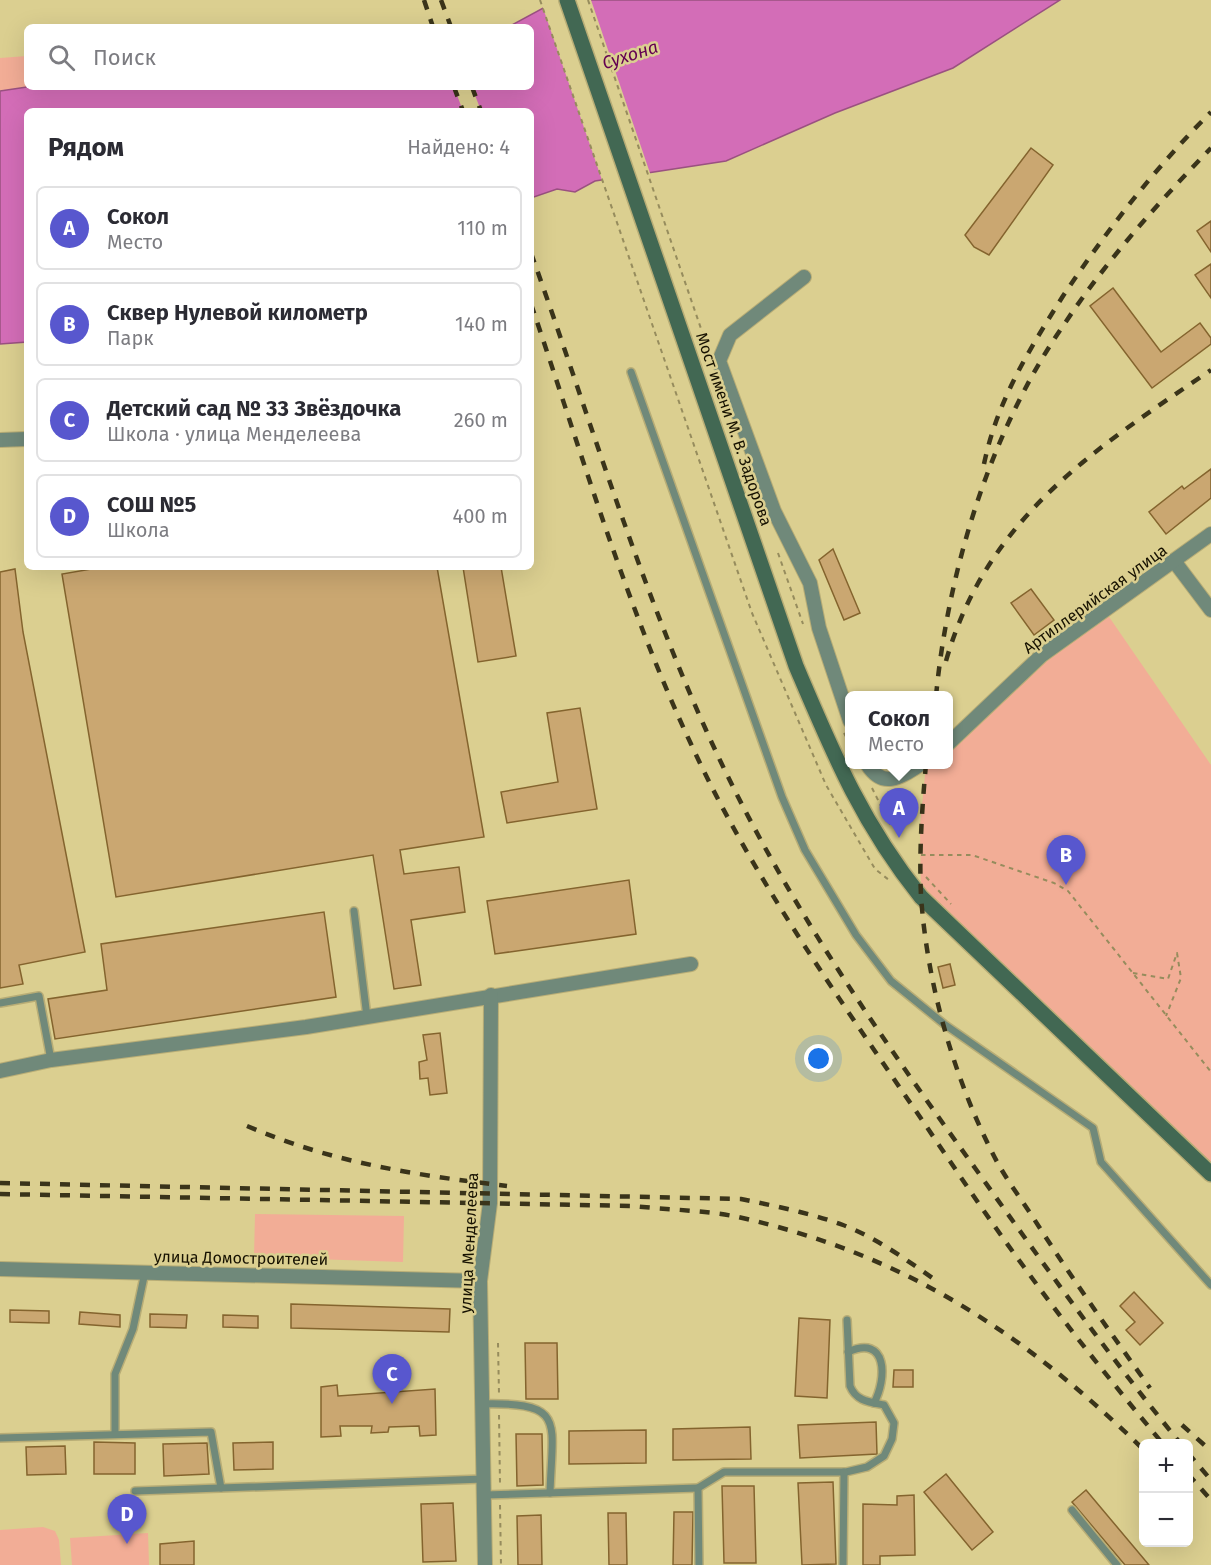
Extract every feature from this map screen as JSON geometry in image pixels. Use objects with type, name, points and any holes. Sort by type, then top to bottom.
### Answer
[{"type":"main road","name":"Мост имени М. В. Задорова","points":[[567,0],[796,666],[849,788],[891,859],[921,897],[1211,1174]]},
{"type":"street","points":[[804,277],[730,335],[719,361],[774,511],[810,583],[819,628],[845,709]]},
{"type":"street","points":[[0,440],[24,439]]},
{"type":"street","name":"Артиллерийская улица","points":[[953,739],[1042,656],[1211,534]]},
{"type":"street","points":[[1174,561],[1211,610]]},
{"type":"street","points":[[871,769],[879,778],[887,781],[896,780],[914,769]]},
{"type":"street","points":[[0,1071],[51,1060],[306,1027],[691,964]]},
{"type":"street","name":"улица Менделеева","points":[[485,1565],[480,1281],[490,1203],[491,995]]},
{"type":"street","name":"улица Домостроителей","points":[[0,1269],[480,1281]]},
{"type":"lane","points":[[631,372],[782,797],[805,850],[856,934],[891,981],[944,1024],[1093,1128],[1101,1162],[1211,1285]]},
{"type":"lane","points":[[354,911],[367,1017]]},
{"type":"lane","points":[[0,1003],[39,996],[51,1060]]},
{"type":"lane","points":[[115,1434],[115,1374],[133,1329],[145,1272]]},
{"type":"lane","points":[[484,1495],[698,1488],[724,1472],[859,1471],[877,1462],[892,1439],[894,1423],[884,1405],[856,1398],[853,1393],[850,1386],[847,1320]]},
{"type":"lane","points":[[848,1352],[859,1347],[870,1348],[880,1357],[881,1391],[874,1403]]},
{"type":"lane","points":[[482,1404],[533,1406],[547,1415],[552,1426],[550,1493]]},
{"type":"lane","points":[[0,1438],[211,1431],[221,1488]]},
{"type":"lane","points":[[843,1565],[844,1472]]},
{"type":"lane","points":[[135,1491],[484,1479]]},
{"type":"lane","points":[[698,1488],[699,1565]]},
{"type":"lane","points":[[1072,1510],[1117,1565]]},
{"type":"path","points":[[540,0],[752,613],[826,785],[875,868]]},
{"type":"path","points":[[869,784],[894,832]]},
{"type":"path","points":[[921,855],[972,855],[1054,883],[1068,891],[1211,1072]]},
{"type":"path","points":[[1133,973],[1168,979],[1177,953],[1181,978],[1166,1016]]},
{"type":"path","points":[[498,1343],[501,1565]]},
{"type":"shaded area","points":[[24,56],[24,87],[0,91],[0,58]]},
{"type":"shaded area","points":[[1105,611],[1211,765],[1211,1174],[921,897],[920,826],[926,769],[953,769],[953,740],[1042,655]]},
{"type":"shaded area","points":[[255,1214],[404,1216],[403,1262],[254,1257]]},
{"type":"shaded area","points":[[43,1527],[55,1531],[59,1540],[61,1565],[0,1565],[0,1530]]},
{"type":"shaded area","points":[[148,1533],[149,1565],[72,1565],[70,1538]]},
{"type":"water","name":"Сухона","points":[[558,0],[1060,0],[953,68],[835,113],[726,161],[595,181],[575,192],[557,189],[534,197],[534,108],[24,108],[24,342],[0,344],[0,91],[24,87],[24,90],[534,90],[534,24],[514,24]]},
{"type":"pier","points":[[552,0],[591,0],[651,176],[603,183],[542,5]]},
{"type":"pier","points":[[455,90],[473,90],[480,108],[462,108]]},
{"type":"building","points":[[1031,148],[1053,165],[989,255],[974,247],[965,235]]},
{"type":"building","points":[[1211,221],[1211,252],[1197,231]]},
{"type":"building","points":[[1211,264],[1211,298],[1195,275]]},
{"type":"building","points":[[1113,288],[1161,352],[1200,323],[1211,338],[1211,344],[1152,388],[1090,306]]},
{"type":"building","points":[[1211,469],[1211,498],[1166,534],[1149,512],[1182,486],[1184,489]]},
{"type":"building","points":[[833,549],[860,613],[844,620],[819,560]]},
{"type":"building","points":[[15,569],[23,632],[85,952],[19,965],[23,984],[0,988],[0,572]]},
{"type":"building","points":[[85,570],[438,570],[484,837],[400,850],[404,874],[459,867],[465,912],[411,920],[421,985],[394,989],[373,855],[116,897],[62,574]]},
{"type":"building","points":[[463,570],[502,570],[516,656],[478,662]]},
{"type":"building","points":[[1031,589],[1054,620],[1034,635],[1011,603]]},
{"type":"building","points":[[580,708],[597,809],[507,823],[501,792],[558,782],[547,713]]},
{"type":"building","points":[[629,880],[636,934],[495,954],[487,901]]},
{"type":"building","points":[[324,912],[336,997],[55,1039],[48,999],[107,990],[101,944]]},
{"type":"building","points":[[950,964],[955,985],[943,988],[938,967]]},
{"type":"building","points":[[440,1033],[447,1093],[430,1095],[428,1078],[420,1079],[419,1062],[427,1060],[423,1035]]},
{"type":"building","points":[[1134,1292],[1163,1323],[1140,1345],[1126,1330],[1135,1322],[1120,1306]]},
{"type":"building","points":[[291,1304],[450,1309],[449,1332],[291,1328]]},
{"type":"building","points":[[10,1310],[49,1311],[49,1323],[10,1322]]},
{"type":"building","points":[[80,1312],[120,1315],[120,1327],[79,1324]]},
{"type":"building","points":[[150,1314],[187,1315],[186,1328],[150,1327]]},
{"type":"building","points":[[223,1315],[258,1316],[258,1328],[223,1327]]},
{"type":"building","points":[[799,1318],[830,1320],[827,1398],[795,1396]]},
{"type":"building","points":[[525,1343],[557,1343],[558,1399],[526,1399]]},
{"type":"building","points":[[894,1370],[913,1370],[913,1387],[893,1387]]},
{"type":"building","points":[[337,1385],[338,1396],[435,1389],[436,1435],[420,1436],[419,1426],[389,1427],[388,1432],[371,1433],[372,1426],[340,1426],[341,1436],[321,1437],[321,1387]]},
{"type":"building","points":[[876,1422],[877,1454],[800,1458],[798,1425]]},
{"type":"building","points":[[750,1427],[751,1459],[673,1460],[673,1429]]},
{"type":"building","points":[[646,1430],[646,1463],[569,1464],[569,1431]]},
{"type":"building","points":[[516,1434],[542,1434],[543,1485],[517,1486]]},
{"type":"building","points":[[94,1442],[135,1443],[135,1474],[94,1474]]},
{"type":"building","points":[[273,1442],[273,1469],[234,1470],[233,1443]]},
{"type":"building","points":[[207,1443],[209,1474],[164,1476],[163,1444]]},
{"type":"building","points":[[65,1446],[66,1474],[27,1475],[26,1447]]},
{"type":"building","points":[[946,1474],[993,1532],[972,1550],[924,1492]]},
{"type":"building","points":[[833,1482],[836,1564],[802,1565],[798,1483]]},
{"type":"building","points":[[722,1486],[754,1486],[756,1563],[724,1563]]},
{"type":"building","points":[[1086,1490],[1149,1565],[1125,1565],[1072,1502]]},
{"type":"building","points":[[914,1495],[915,1555],[880,1556],[880,1565],[863,1565],[863,1504],[897,1505],[897,1496]]},
{"type":"building","points":[[453,1503],[456,1561],[423,1562],[421,1504]]},
{"type":"building","points":[[674,1512],[693,1512],[692,1565],[673,1565]]},
{"type":"building","points":[[608,1513],[626,1513],[627,1565],[609,1565]]},
{"type":"building","points":[[541,1515],[542,1565],[518,1565],[517,1516]]},
{"type":"building","points":[[194,1541],[194,1565],[160,1565],[160,1544]]},
{"type":"railway","points":[[424,0],[432,24]]},
{"type":"railway","points":[[441,0],[450,24]]},
{"type":"railway","points":[[455,90],[462,108]]},
{"type":"railway","points":[[473,90],[480,108]]},
{"type":"railway","points":[[984,464],[1006,397],[1026,356],[1063,296],[1132,200],[1211,112]]},
{"type":"railway","points":[[937,691],[942,648],[962,551],[994,456],[1014,410],[1037,367],[1079,302],[1114,256],[1211,148]]},
{"type":"railway","points":[[534,262],[657,612],[706,730],[764,845],[829,956],[900,1063],[1076,1308],[1177,1439]]},
{"type":"railway","points":[[534,313],[605,526],[645,637],[691,744],[737,834],[816,963],[992,1223],[1075,1335],[1159,1439]]},
{"type":"railway","points":[[946,661],[964,610],[988,566],[1017,526],[1050,491],[1087,459],[1211,370]]},
{"type":"railway","points":[[926,769],[920,863],[924,929],[936,997],[955,1064],[980,1128],[1004,1174],[1076,1283],[1150,1388]]},
{"type":"railway","points":[[247,1126],[279,1139],[375,1166],[507,1186]]},
{"type":"railway","points":[[0,1183],[741,1199],[805,1213],[856,1230],[904,1258],[938,1282]]},
{"type":"railway","points":[[0,1194],[634,1206],[700,1211],[738,1217],[798,1233],[855,1253],[908,1276],[958,1304],[1007,1335],[1053,1369],[1139,1445]]},
{"type":"railway","points":[[1182,1425],[1211,1451]]},
{"type":"railway","points":[[1193,1459],[1211,1480]]},
{"type":"railway","points":[[1193,1480],[1211,1500]]},
{"type":"place","name":"Сокол","points":[[899,838]]},
{"type":"place","name":"Сквер Нулевой километр","points":[[1066,885]]},
{"type":"place","name":"Детский сад № 33 Звёздочка","points":[[392,1404]]},
{"type":"place","name":"СОШ №5","points":[[127,1544]]}]
